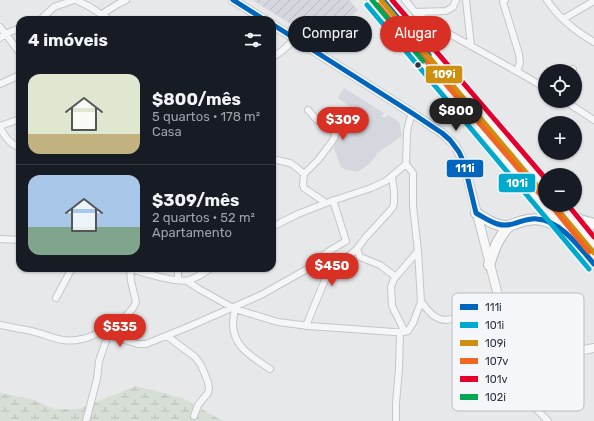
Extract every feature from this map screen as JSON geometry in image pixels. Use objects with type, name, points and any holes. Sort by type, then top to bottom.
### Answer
[{"type":"highway","points":[[372,0],[594,264]]},
{"type":"highway","points":[[383,0],[538,181]]},
{"type":"highway","points":[[564,212],[594,248]]},
{"type":"highway","points":[[568,212],[580,220],[594,224]]},
{"type":"highway","points":[[476,213],[493,224],[509,226]]},
{"type":"highway","points":[[489,265],[497,241],[501,234],[509,226],[524,220],[539,219],[548,221],[573,239]]},
{"type":"main road","points":[[233,0],[259,16]]},
{"type":"main road","points":[[276,27],[288,34]]},
{"type":"main road","points":[[316,52],[442,133],[455,145],[464,163],[497,293]]},
{"type":"main road","points":[[584,350],[594,348]]},
{"type":"street","points":[[44,16],[54,7],[75,0],[105,16]]},
{"type":"street","points":[[102,14],[126,0]]},
{"type":"street","points":[[405,0],[415,12],[428,22],[538,84]]},
{"type":"street","points":[[415,12],[446,11],[453,7],[456,0]]},
{"type":"street","points":[[466,0],[471,46]]},
{"type":"street","points":[[505,0],[503,2],[519,54],[520,63],[517,71]]},
{"type":"street","points":[[547,0],[580,34],[594,42]]},
{"type":"street","points":[[564,19],[594,1]]},
{"type":"street","points":[[0,27],[3,36],[16,50]]},
{"type":"street","points":[[3,36],[16,30]]},
{"type":"street","points":[[276,55],[288,45]]},
{"type":"street","points":[[0,84],[16,77]]},
{"type":"street","points":[[576,108],[594,120]]},
{"type":"street","points":[[308,110],[317,120],[333,130],[335,133],[331,143],[318,160],[304,174],[304,188],[326,203]]},
{"type":"street","points":[[142,272],[161,278],[187,281],[234,308],[278,322],[306,326],[386,332],[408,331],[413,323],[421,302],[418,251],[413,206],[413,173],[406,164],[407,133],[412,113]]},
{"type":"street","points":[[16,121],[0,127],[7,139],[16,146]]},
{"type":"street","points":[[276,160],[290,163],[304,174]]},
{"type":"street","points":[[276,225],[298,214],[333,200],[371,188],[386,181],[406,164]]},
{"type":"street","points":[[306,326],[326,278],[333,269],[357,249],[365,238],[393,208],[394,191],[392,177]]},
{"type":"street","points":[[108,335],[142,345],[146,344],[234,308],[310,268],[329,251],[345,242],[346,239],[333,200]]},
{"type":"street","points":[[0,239],[16,240]]},
{"type":"street","points":[[357,249],[360,257],[380,265],[396,277]]},
{"type":"street","points":[[396,421],[396,403],[403,332],[392,306],[391,287],[394,279],[418,251]]},
{"type":"street","points":[[56,298],[70,272]]},
{"type":"street","points":[[0,324],[32,331],[58,340],[82,340],[114,325],[126,316],[133,308],[136,302],[132,285],[132,272]]},
{"type":"street","points":[[178,272],[178,280]]},
{"type":"street","points":[[187,281],[204,272]]},
{"type":"street","points":[[421,302],[433,316],[442,320],[452,319]]},
{"type":"street","points":[[234,308],[233,324],[235,335],[240,346],[248,354],[270,369]]},
{"type":"street","points":[[86,421],[97,379],[99,361],[108,335],[114,325]]},
{"type":"street","points":[[167,336],[195,357],[201,364],[208,382],[208,393],[198,405],[194,416]]},
{"type":"street","points":[[538,411],[548,421]]},
{"type":"shaded area","points":[[253,0],[349,0],[358,10],[352,16],[288,16],[288,22]]},
{"type":"shaded area","points":[[344,88],[384,113],[381,116],[385,118],[388,115],[399,122],[402,136],[376,154],[377,155],[369,164],[357,172],[341,168],[334,148],[341,125],[353,109],[338,98]]},
{"type":"green space","points":[[136,386],[182,398],[223,421],[0,421],[0,393],[31,399],[54,409],[79,409]]},
{"type":"transit line","name":"111i","points":[[233,0],[259,16]]},
{"type":"transit line","name":"102i","points":[[372,0],[423,61]]},
{"type":"transit line","name":"109i","points":[[381,0],[538,187]]},
{"type":"transit line","name":"111i","points":[[383,0],[429,55]]},
{"type":"transit line","name":"101v","points":[[392,0],[538,170]]},
{"type":"transit line","name":"101i","points":[[367,5],[589,269]]},
{"type":"transit line","name":"107v","points":[[378,5],[538,192]]},
{"type":"transit line","name":"111i","points":[[276,27],[412,113],[450,140],[459,152],[464,163],[476,213],[500,225],[510,225],[532,219],[554,224],[569,236],[594,264]]},
{"type":"transit line","name":"107v","points":[[556,212],[589,252]]},
{"type":"transit line","name":"109i","points":[[560,212],[594,253]]},
{"type":"transit line","name":"101v","points":[[574,212],[594,237]]}]
